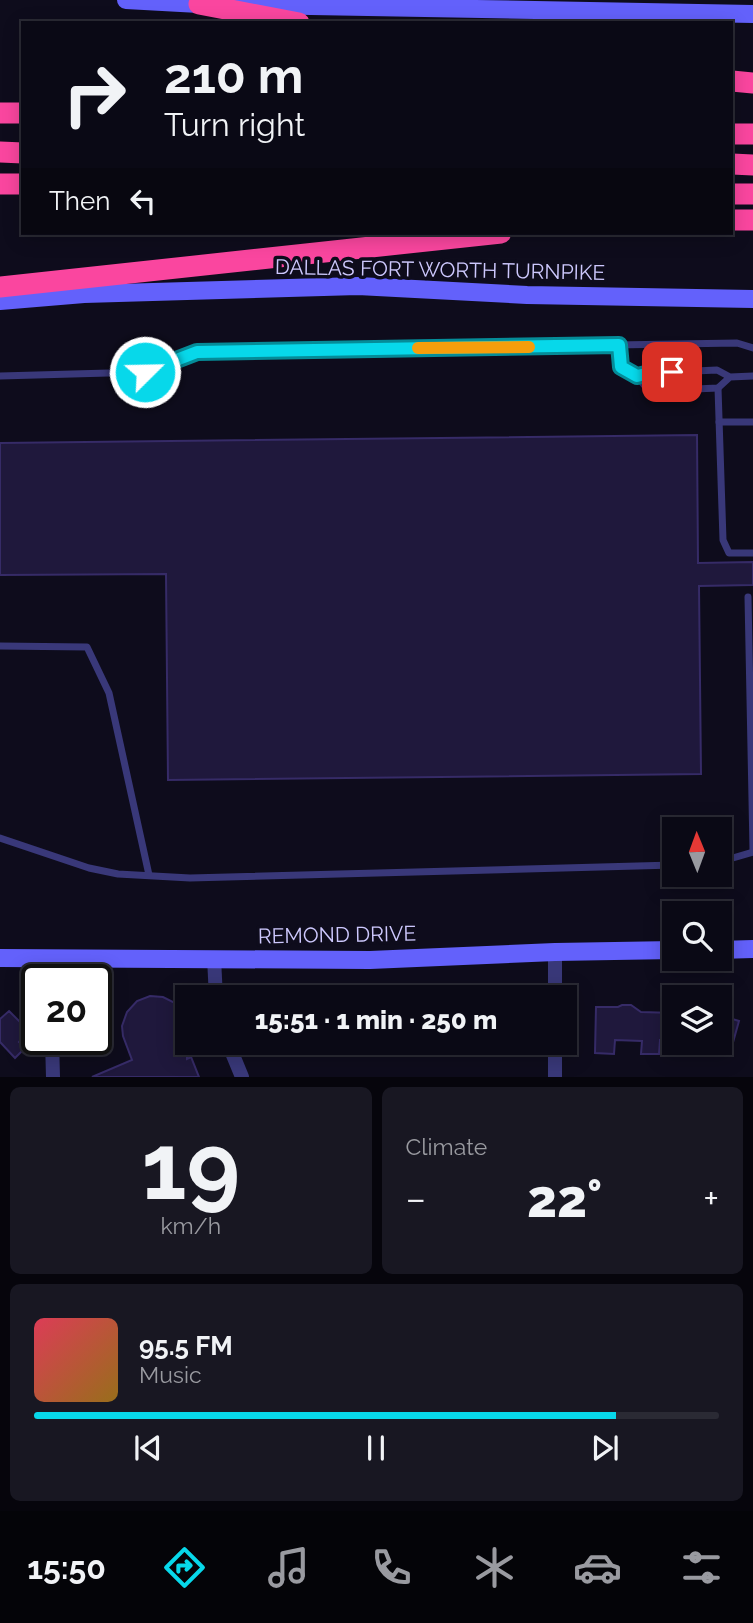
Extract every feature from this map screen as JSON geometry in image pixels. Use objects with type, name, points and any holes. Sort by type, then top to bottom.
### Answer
[{"type":"highway","points":[[199,4],[288,21]]},
{"type":"highway","points":[[733,81],[753,83]]},
{"type":"highway","points":[[0,113],[21,113]]},
{"type":"highway","points":[[733,134],[753,134]]},
{"type":"highway","points":[[0,152],[21,153]]},
{"type":"highway","points":[[733,164],[753,164]]},
{"type":"highway","points":[[0,184],[21,184]]},
{"type":"highway","points":[[733,194],[753,194]]},
{"type":"highway","points":[[733,220],[753,220]]},
{"type":"highway","points":[[0,288],[483,235]]},
{"type":"main road","points":[[126,0],[199,4],[753,14]]},
{"type":"main road","name":"DALLAS FORT WORTH TURNPIKE","points":[[0,301],[84,293],[358,286],[527,295],[753,299]]},
{"type":"main road","points":[[732,950],[753,949]]},
{"type":"main road","name":"REMOND DRIVE","points":[[0,958],[370,960],[662,950]]},
{"type":"street","points":[[555,952],[555,985]]},
{"type":"street","points":[[51,958],[51,964]]},
{"type":"street","points":[[214,958],[215,985]]},
{"type":"street","points":[[52,1055],[52,1077]]},
{"type":"street","points":[[233,1055],[242,1077]]},
{"type":"street","points":[[555,1055],[555,1077]]},
{"type":"lane","points":[[0,376],[145,372],[197,352],[737,343],[753,348]]},
{"type":"lane","points":[[619,345],[621,367],[637,376],[649,391],[718,388],[730,377]]},
{"type":"lane","points":[[637,376],[717,370],[730,377],[753,376]]},
{"type":"lane","points":[[718,388],[723,540],[729,553],[753,553]]},
{"type":"lane","points":[[719,422],[753,422]]},
{"type":"lane","points":[[732,858],[753,851],[748,597]]},
{"type":"lane","points":[[0,646],[87,647],[109,693],[149,875]]},
{"type":"lane","points":[[0,838],[89,868],[118,874],[190,878],[662,865]]},
{"type":"building","points":[[697,435],[698,563],[753,562],[753,585],[699,586],[701,774],[168,780],[166,574],[0,575],[0,443]]},
{"type":"building","points":[[150,996],[163,997],[175,1003],[175,1055],[187,1055],[187,1059],[191,1057],[199,1077],[92,1077],[132,1060],[122,1026],[127,1012],[137,1001]]},
{"type":"building","points":[[631,1005],[641,1012],[662,1013],[659,1054],[641,1054],[642,1041],[615,1040],[614,1054],[595,1053],[596,1007]]},
{"type":"building","points":[[9,1011],[21,1023],[21,1052],[15,1058],[0,1042],[0,1019]]},
{"type":"building","points":[[732,1019],[739,1021],[732,1046]]},
{"type":"slow traffic","points":[[418,348],[529,347]]},
{"type":"route","points":[[145,372],[197,352],[619,345],[621,367],[637,376],[672,372]]}]
